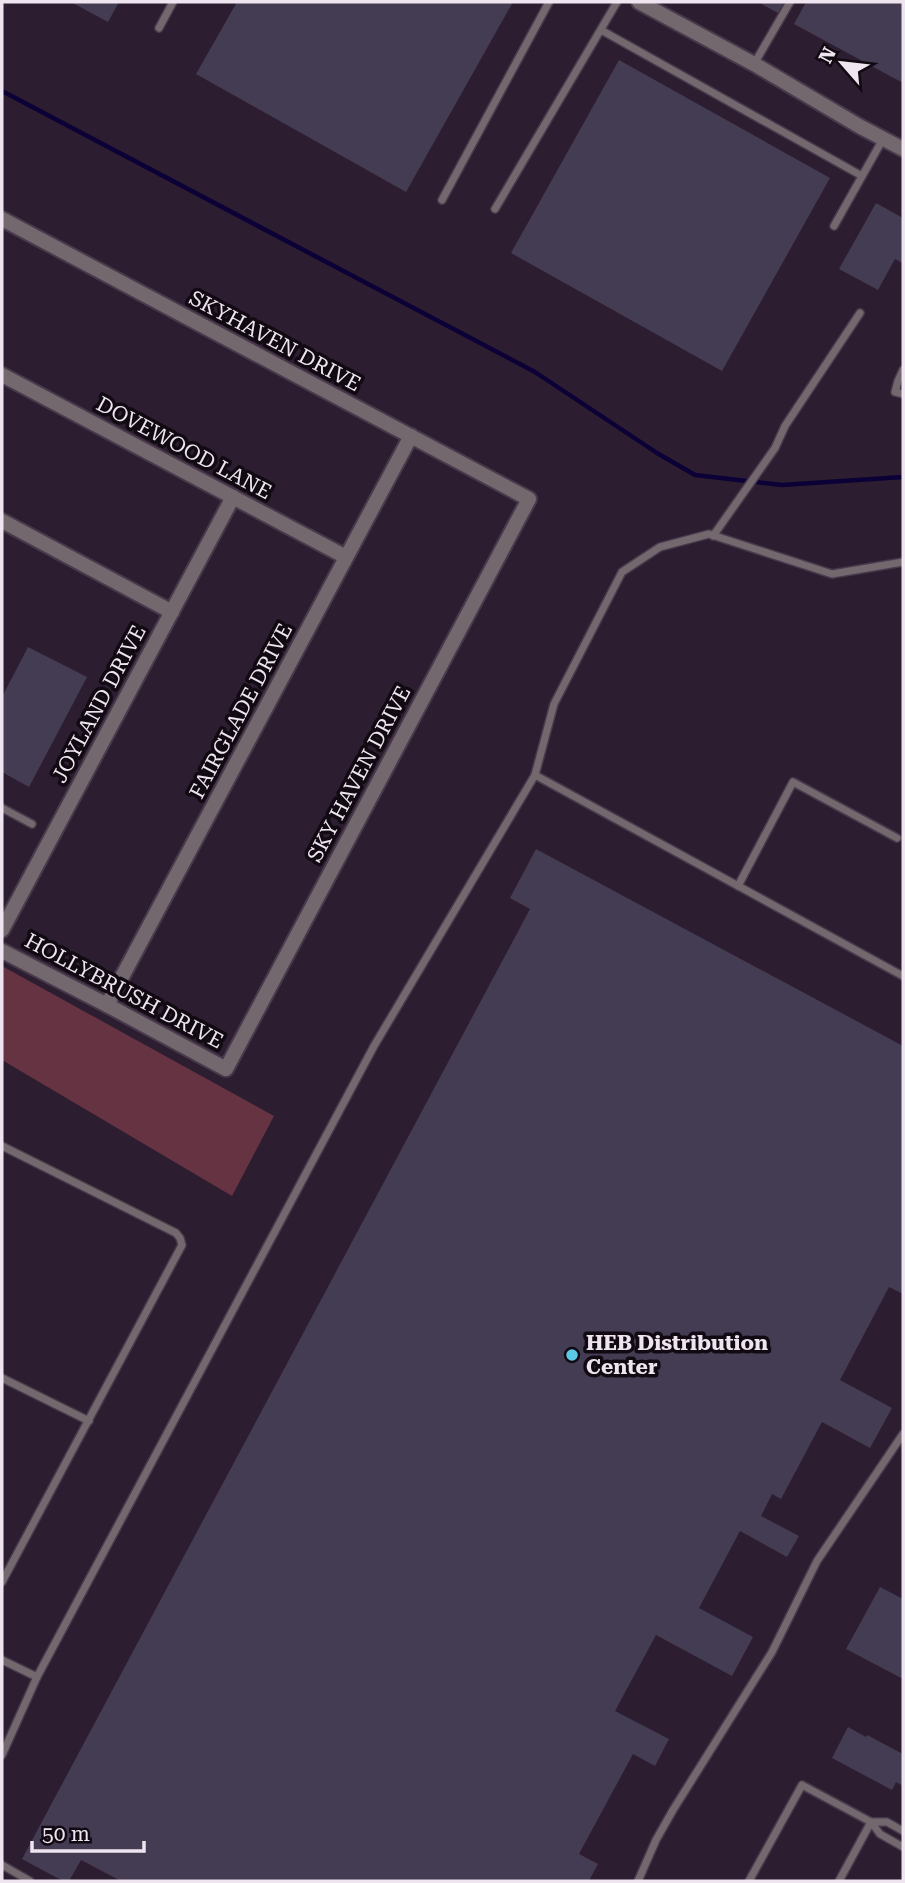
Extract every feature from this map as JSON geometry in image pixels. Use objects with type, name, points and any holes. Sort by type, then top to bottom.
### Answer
[{"type":"street","points":[[639,2],[903,149]]},
{"type":"street","name":"SKYHAVEN DRIVE","points":[[2,219],[529,499]]},
{"type":"street","name":"DOVEWOOD LANE","points":[[2,375],[346,557]]},
{"type":"street","name":"FAIRGLADE DRIVE","points":[[107,1005],[411,436]]},
{"type":"street","name":"JOYLAND DRIVE","points":[[2,930],[233,497]]},
{"type":"street","name":"SKY HAVEN DRIVE","points":[[226,1069],[529,499]]},
{"type":"street","points":[[2,521],[172,612]]},
{"type":"street","name":"HOLLYBRUSH DRIVE","points":[[2,951],[226,1069]]},
{"type":"lane","points":[[159,28],[173,2]]},
{"type":"lane","points":[[442,200],[549,2]]},
{"type":"lane","points":[[495,209],[617,2]]},
{"type":"lane","points":[[754,64],[790,2]]},
{"type":"lane","points":[[601,30],[862,176]]},
{"type":"lane","points":[[834,226],[883,139]]},
{"type":"lane","points":[[713,536],[775,448],[785,426],[860,313]]},
{"type":"lane","points":[[899,393],[898,381],[903,370]]},
{"type":"lane","points":[[2,1755],[37,1677],[374,1046],[535,775],[554,704],[622,572],[660,547],[709,534],[832,574],[903,562]]},
{"type":"lane","points":[[535,775],[903,976]]},
{"type":"lane","points":[[738,886],[793,782],[897,838]]},
{"type":"lane","points":[[2,808],[32,824]]},
{"type":"lane","points":[[2,1146],[176,1233],[181,1245],[2,1582]]},
{"type":"lane","points":[[2,1378],[89,1421]]},
{"type":"lane","points":[[638,1881],[673,1810],[772,1653],[817,1561],[903,1434]]},
{"type":"lane","points":[[2,1660],[37,1677]]},
{"type":"lane","points":[[749,1881],[802,1785],[871,1822],[880,1834],[903,1847]]},
{"type":"lane","points":[[871,1822],[887,1822],[903,1831]]},
{"type":"lane","points":[[839,1881],[871,1822]]},
{"type":"lane","points":[[2,1866],[30,1881]]},
{"type":"shaded area","points":[[2,966],[274,1116],[232,1196],[2,1060]]},
{"type":"building","points":[[71,2],[119,2],[108,22]]},
{"type":"building","points":[[237,2],[513,2],[406,192],[196,74]]},
{"type":"building","points":[[758,2],[784,2],[778,13]]},
{"type":"building","points":[[806,2],[903,4],[903,83],[794,24]]},
{"type":"building","points":[[619,60],[830,178],[722,371],[511,253]]},
{"type":"building","points":[[876,203],[903,218],[903,261],[902,263],[895,259],[878,290],[839,269]]},
{"type":"building","points":[[28,647],[87,677],[29,787],[2,772],[2,697]]},
{"type":"building","name":"HEB Distribution Center","points":[[536,849],[903,1046],[903,1294],[889,1287],[840,1380],[892,1408],[870,1448],[822,1422],[781,1499],[772,1494],[761,1516],[799,1536],[787,1557],[740,1531],[699,1608],[753,1637],[732,1676],[656,1635],[615,1711],[669,1739],[655,1766],[633,1754],[579,1854],[598,1864],[589,1881],[121,1881],[81,1860],[69,1881],[63,1881],[22,1859],[530,909],[510,898]]},
{"type":"building","points":[[880,1587],[903,1599],[903,1679],[846,1649]]},
{"type":"building","points":[[848,1727],[903,1754],[903,1786],[896,1782],[892,1790],[832,1758]]},
{"type":"waterway","points":[[2,91],[535,372],[695,475],[782,485],[903,477]]},
{"type":"place","name":"HEB Distribution Center","points":[[572,1355]]}]
